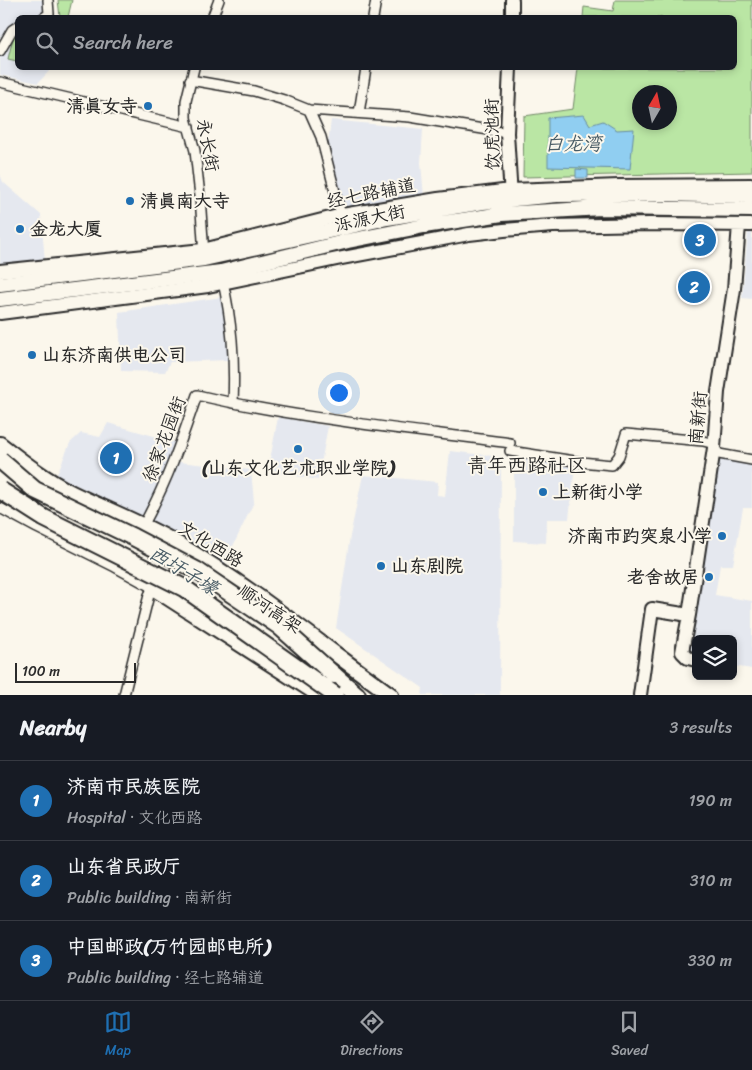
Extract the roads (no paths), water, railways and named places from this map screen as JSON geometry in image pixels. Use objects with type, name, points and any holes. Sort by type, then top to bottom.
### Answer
[{"type":"highway","points":[[0,460],[36,490],[196,570],[279,626],[334,676]]},
{"type":"highway","name":"顺河高架","points":[[0,476],[51,509],[130,546],[187,578],[334,676],[357,695]]},
{"type":"highway","name":"顺河高架","points":[[0,490],[44,518],[184,588],[335,695]]},
{"type":"highway","points":[[1,510],[21,516],[80,548],[118,563],[272,651]]},
{"type":"main road","name":"泺源大街","points":[[0,284],[204,255],[387,218],[483,202],[511,194],[752,196]]},
{"type":"main road","name":"泺源大街","points":[[0,300],[222,277],[348,241],[424,226],[502,214],[600,208],[752,210]]},
{"type":"main road","name":"文化西路","points":[[0,444],[26,464],[70,492],[178,544],[241,584],[391,695]]},
{"type":"main road","points":[[153,588],[316,694]]},
{"type":"street","points":[[48,0],[48,15]]},
{"type":"street","points":[[213,15],[219,0]]},
{"type":"street","points":[[374,15],[376,0]]},
{"type":"street","points":[[512,0],[512,15]]},
{"type":"street","points":[[0,51],[15,28]]},
{"type":"street","name":"永长街","points":[[193,70],[186,100],[186,118],[195,151],[204,255]]},
{"type":"street","points":[[359,113],[366,70]]},
{"type":"street","name":"饮虎池街","points":[[510,70],[507,133],[511,194]]},
{"type":"street","points":[[190,80],[254,91],[309,110],[410,117],[507,133]]},
{"type":"street","points":[[0,82],[188,126]]},
{"type":"street","points":[[309,110],[321,137],[341,216]]},
{"type":"street","name":"经七路辅道","points":[[0,271],[204,255],[341,216],[438,199],[637,186],[752,185]]},
{"type":"street","points":[[0,313],[346,257],[469,234],[553,226],[649,224],[752,225]]},
{"type":"street","name":"南新街","points":[[692,659],[682,652],[714,448],[718,392],[734,289],[739,225]]},
{"type":"street","points":[[222,277],[229,310],[234,360],[233,403]]},
{"type":"street","name":"徐家花园街","points":[[143,526],[160,495],[178,454],[197,395],[233,403],[510,447],[575,461],[612,465],[620,456],[626,434],[711,443],[714,448]]},
{"type":"street","points":[[714,448],[719,454],[752,460]]},
{"type":"street","points":[[1,510],[153,588]]},
{"type":"street","points":[[124,695],[146,603],[178,544]]},
{"type":"street","points":[[640,695],[652,609],[689,615]]},
{"type":"street","points":[[316,694],[323,644]]},
{"type":"water","name":"白龙湾","points":[[584,115],[590,125],[603,121],[617,130],[634,130],[630,169],[548,167],[548,118]]},
{"type":"water","points":[[576,169],[588,170],[588,178],[576,178]]},
{"type":"place","name":"清真女寺","points":[[148,106]]},
{"type":"place","name":"清真南大寺","points":[[130,201]]},
{"type":"place","name":"金龙大厦","points":[[20,229]]},
{"type":"place","name":"中国邮政(万竹园邮电所)","points":[[700,240]]},
{"type":"place","name":"山东省民政厅","points":[[694,287]]},
{"type":"place","name":"山东济南供电公司","points":[[32,355]]},
{"type":"place","name":"(山东文化艺术职业学院)","points":[[298,449]]},
{"type":"place","name":"济南市民族医院","points":[[116,458]]},
{"type":"place","name":"上新街小学","points":[[543,492]]},
{"type":"place","name":"济南市趵突泉小学","points":[[722,536]]},
{"type":"place","name":"山东剧院","points":[[381,566]]},
{"type":"place","name":"老舍故居","points":[[709,577]]},
{"type":"district","name":"青年西路社区","points":[[527,465]]},
{"type":"water label","name":"西圩子壕","points":[[184,570]]}]
